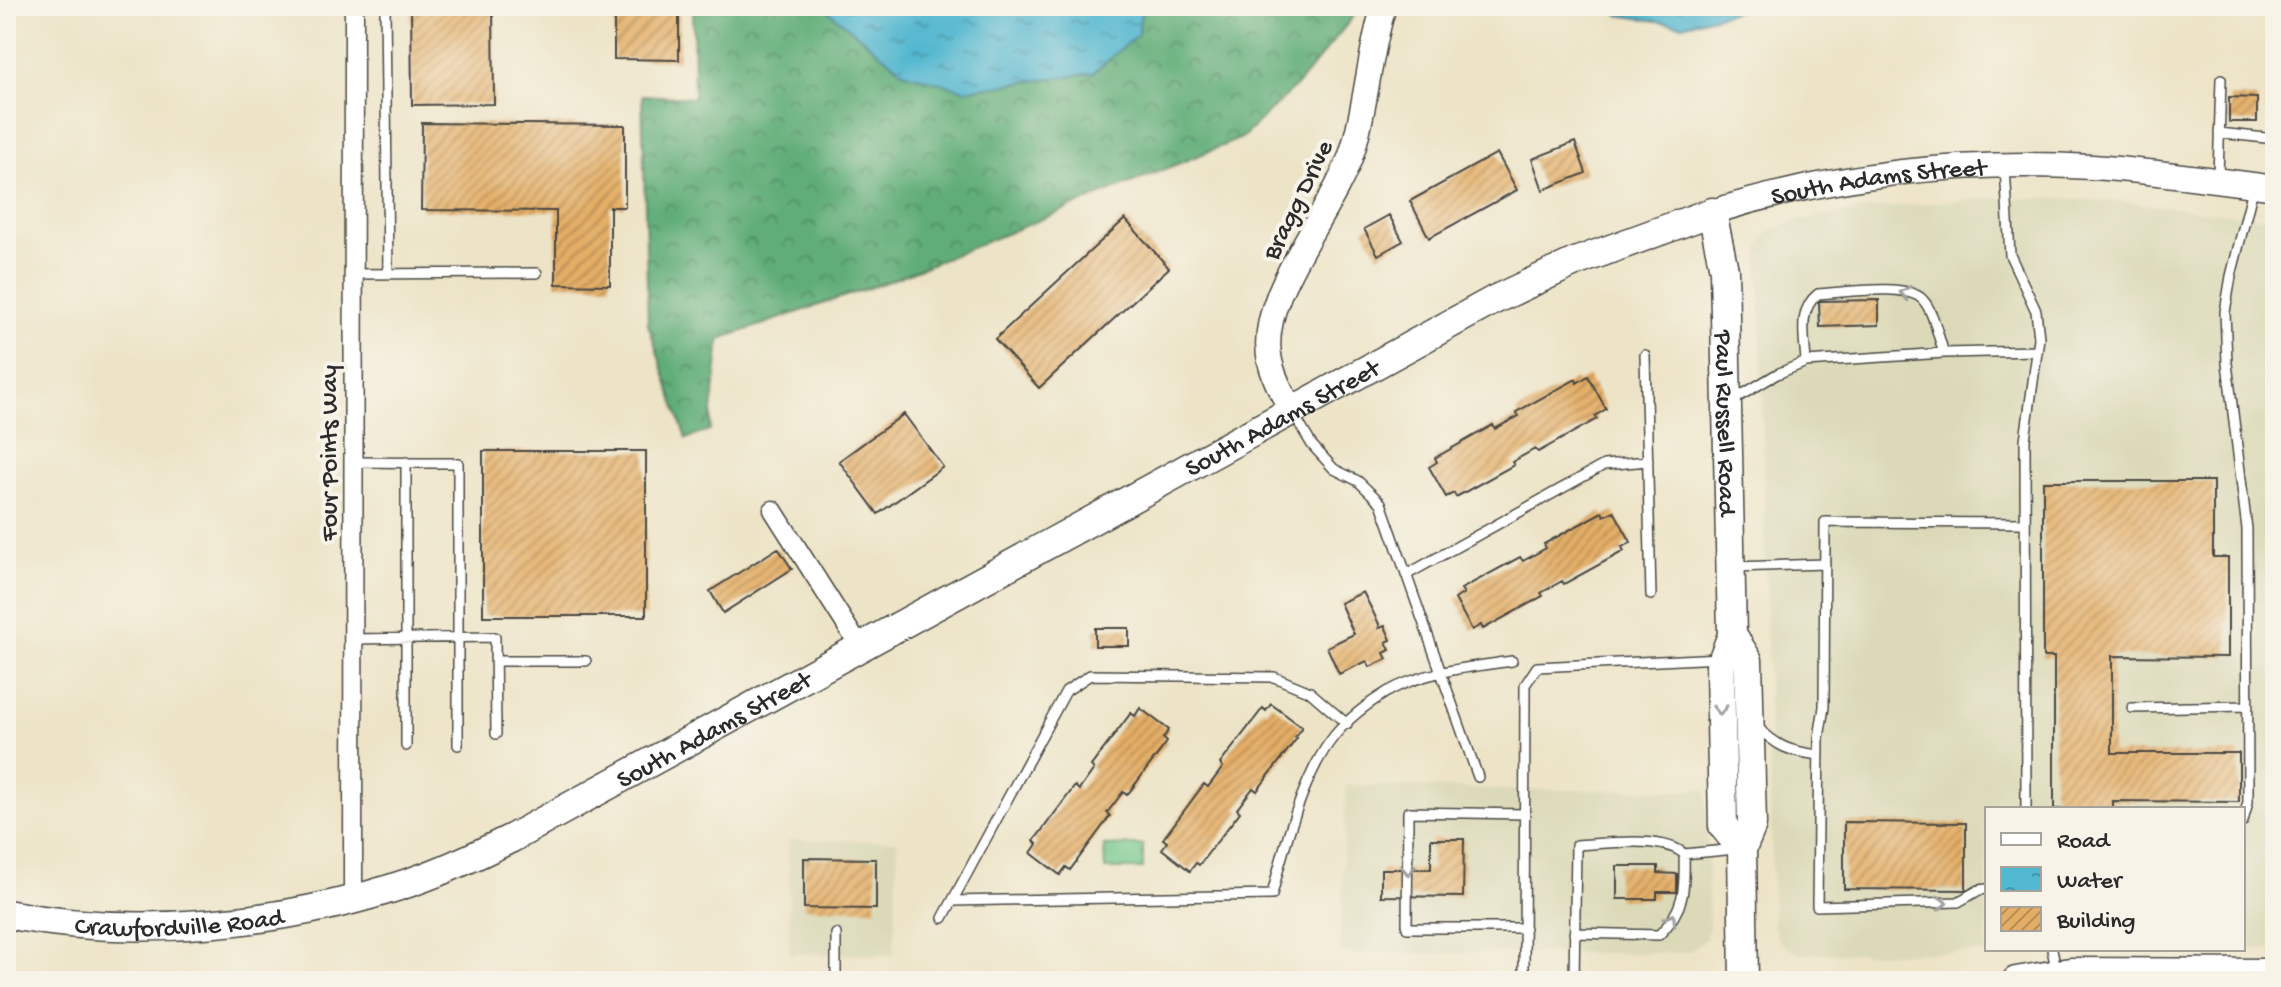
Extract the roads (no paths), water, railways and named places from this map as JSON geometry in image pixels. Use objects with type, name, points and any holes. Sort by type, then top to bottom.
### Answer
[{"type":"main road","name":"Bragg Drive","points":[[1292,411],[1270,362],[1268,327],[1279,295],[1353,151],[1374,38],[1384,6]]},
{"type":"main road","name":"South Adams Street","points":[[353,899],[451,867],[512,838],[1494,300],[1575,262],[1712,212],[1781,192],[1874,175],[1966,167],[2091,167],[2265,186]]},
{"type":"main road","name":"Paul Russell Road","points":[[1712,212],[1724,270],[1731,567],[1728,646],[1720,666],[1723,826],[1742,849]]},
{"type":"main road","name":"Paul Russell Road","points":[[1728,646],[1748,660],[1752,825],[1742,849],[1744,981]]},
{"type":"main road","name":"Crawfordville Road","points":[[6,914],[76,923],[147,926],[253,919],[353,899]]},
{"type":"main road","points":[[2016,981],[2054,961],[2153,977],[2275,973]]},
{"type":"street","name":"Four Points Way","points":[[353,899],[354,6]]},
{"type":"street","points":[[773,510],[860,647]]},
{"type":"lane","points":[[385,6],[388,274]]},
{"type":"lane","points":[[2217,181],[2221,79]]},
{"type":"lane","points":[[2219,133],[2275,139]]},
{"type":"lane","points":[[2005,166],[2010,255],[2036,311],[2039,338],[2025,440],[2026,807]]},
{"type":"lane","points":[[2245,813],[2248,802],[2247,529],[2227,363],[2225,312],[2231,276],[2265,186]]},
{"type":"lane","points":[[354,274],[537,273]]},
{"type":"lane","points":[[1806,362],[1804,315],[1808,301],[1818,294],[1903,290],[1917,293],[1926,302],[1944,353]]},
{"type":"lane","points":[[1727,404],[1777,374],[1806,362],[1944,353],[2037,351]]},
{"type":"lane","points":[[1645,355],[1651,595]]},
{"type":"lane","points":[[1292,411],[1312,445],[1334,469],[1358,481],[1381,503],[1478,777]]},
{"type":"lane","points":[[1406,575],[1604,465],[1648,461]]},
{"type":"lane","points":[[354,462],[458,463],[458,745]]},
{"type":"lane","points":[[406,462],[406,746]]},
{"type":"lane","points":[[1985,889],[1958,902],[1817,906],[1819,755],[1824,707],[1825,522],[2025,523]]},
{"type":"lane","points":[[1731,567],[1825,564]]},
{"type":"lane","points":[[352,639],[495,637],[496,734]]},
{"type":"lane","points":[[1524,981],[1525,685],[1537,667],[1728,646]]},
{"type":"lane","points":[[496,661],[586,661]]},
{"type":"lane","points":[[953,901],[1272,895],[1294,821],[1314,770],[1334,736],[1389,691],[1441,672],[1512,661]]},
{"type":"lane","points":[[943,918],[1066,691],[1090,675],[1274,677],[1310,692],[1347,724]]},
{"type":"lane","points":[[2132,708],[2248,706]]},
{"type":"lane","points":[[1749,720],[1775,744],[1791,752],[1819,755]]},
{"type":"lane","points":[[1525,814],[1408,812],[1407,928],[1525,928]]},
{"type":"lane","points":[[1574,933],[1659,935],[1672,922],[1685,890],[1684,854],[1676,846],[1661,843],[1576,845],[1574,933],[1574,981]]},
{"type":"lane","points":[[1684,854],[1742,849]]},
{"type":"lane","points":[[836,934],[836,981]]},
{"type":"water","points":[[822,6],[1142,6],[1138,34],[1093,73],[965,90],[905,73]]},
{"type":"water","points":[[1612,6],[1755,6],[1683,25],[1618,15]]}]
